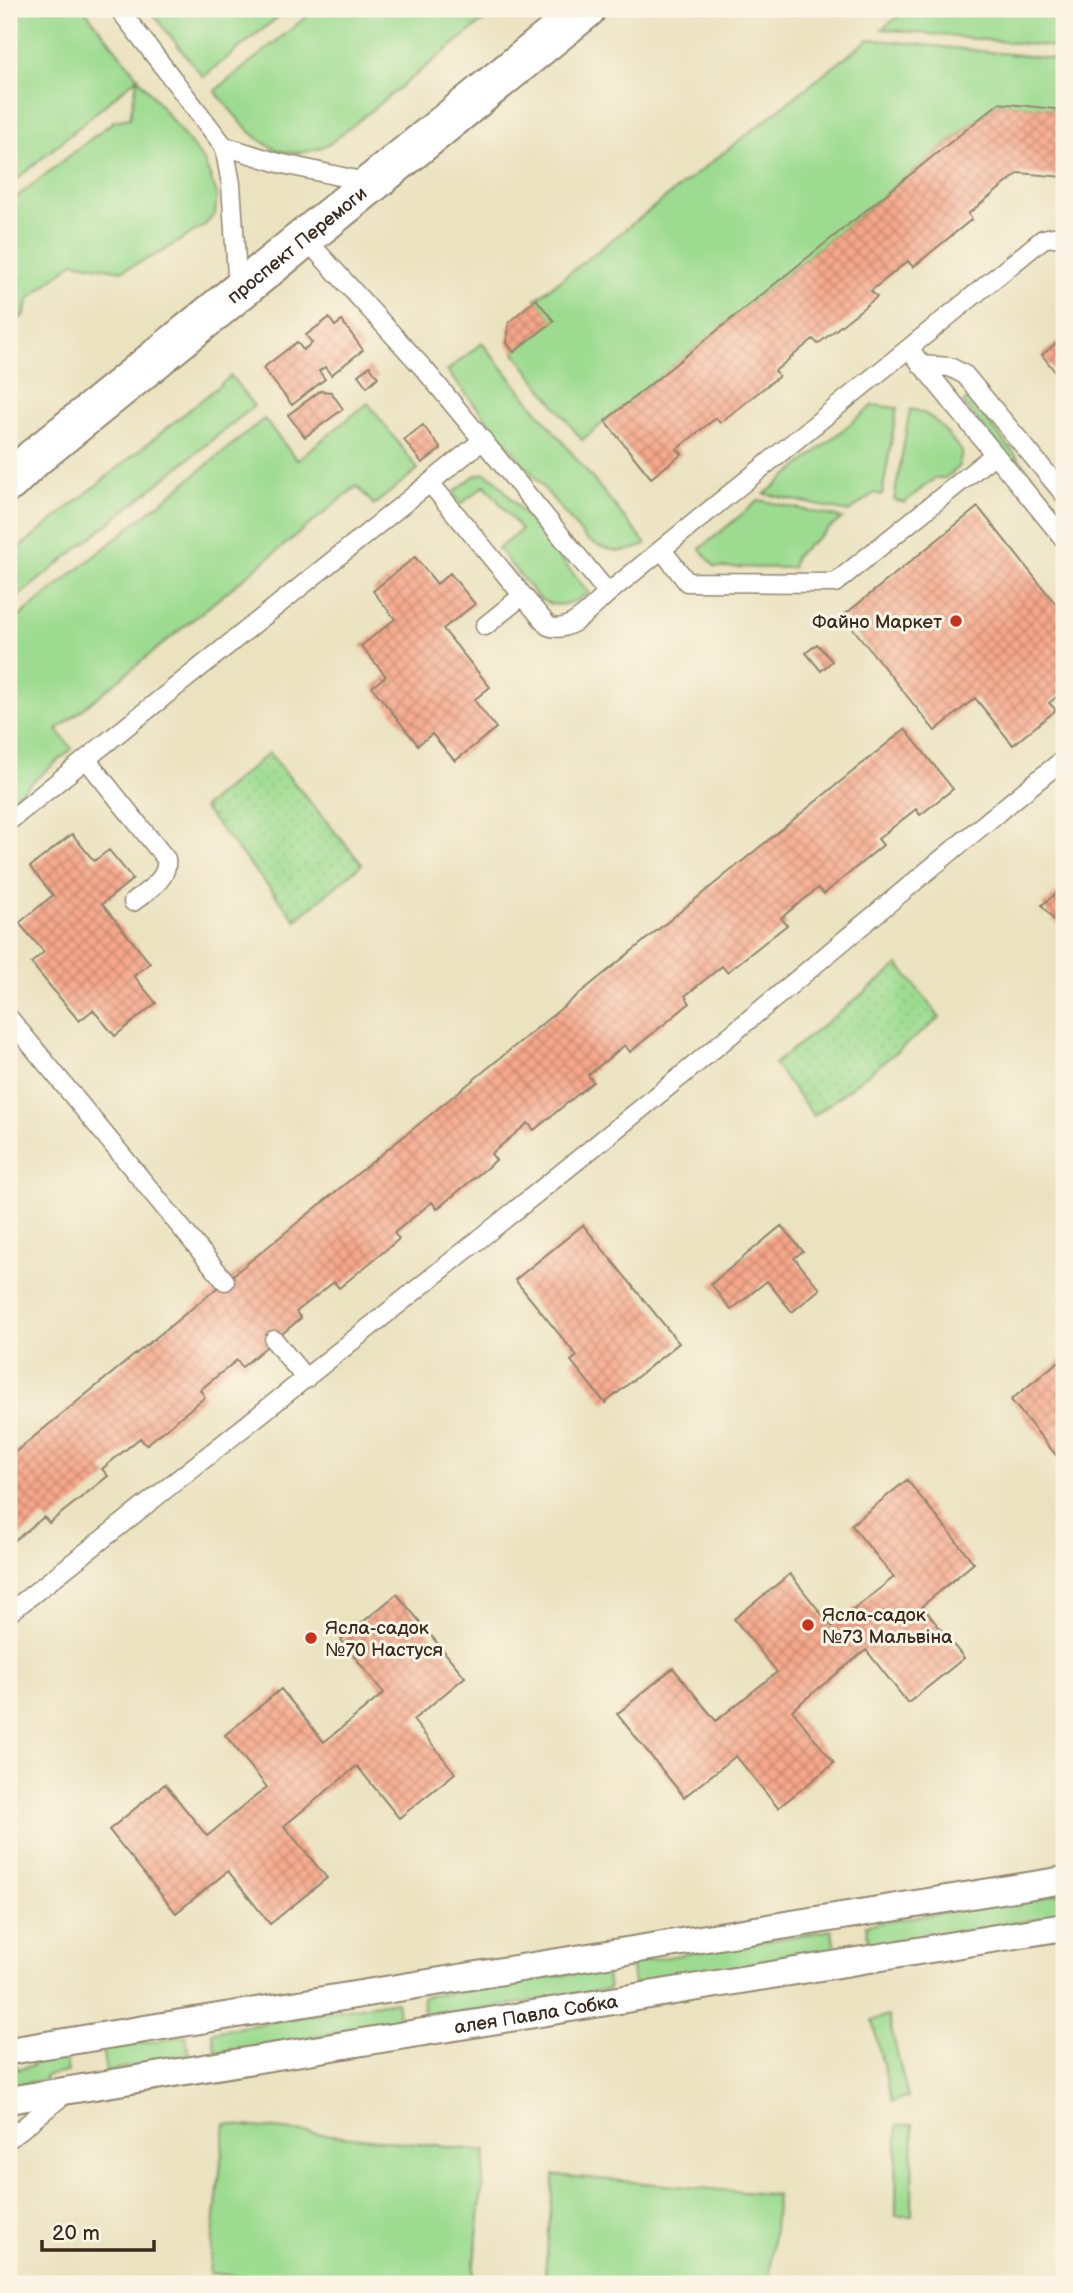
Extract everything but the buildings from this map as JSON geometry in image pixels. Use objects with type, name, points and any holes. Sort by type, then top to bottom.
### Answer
[{"type":"main road","name":"проспект Перемоги","points":[[9,482],[34,458],[586,9]]},
{"type":"street","points":[[9,2051],[1064,1880]]},
{"type":"street","name":"алея Павла Собка","points":[[9,2100],[1064,1927]]},
{"type":"lane","points":[[119,9],[224,146],[231,184],[238,292]]},
{"type":"lane","points":[[224,146],[279,163],[371,183]]},
{"type":"lane","points":[[430,483],[522,596],[548,626],[556,629],[575,621],[1043,240],[1053,236],[1064,237]]},
{"type":"lane","points":[[305,238],[425,370],[608,593]]},
{"type":"lane","points":[[909,349],[1064,539]]},
{"type":"lane","points":[[921,365],[950,367],[965,375],[1064,494]]},
{"type":"lane","points":[[9,821],[482,440]]},
{"type":"lane","points":[[662,550],[687,582],[835,583],[995,454]]},
{"type":"lane","points":[[485,626],[522,596]]},
{"type":"lane","points":[[86,759],[166,859],[164,874],[133,902]]},
{"type":"lane","points":[[9,1613],[306,1379],[687,1071],[1064,759]]},
{"type":"lane","points":[[9,1018],[225,1281]]},
{"type":"lane","points":[[274,1340],[306,1379]]},
{"type":"lane","points":[[9,2140],[70,2090]]},
{"type":"green space","points":[[9,9],[84,9],[138,77],[9,186]]},
{"type":"green space","points":[[149,9],[288,9],[203,77]]},
{"type":"green space","points":[[316,9],[498,9],[332,142],[312,151],[295,153],[279,150],[251,133],[215,91]]},
{"type":"green space","points":[[908,9],[1064,9],[1064,48],[882,29]]},
{"type":"green space","points":[[869,39],[1064,60],[1064,110],[998,103],[582,440],[514,352],[553,321],[536,299]]},
{"type":"green space","points":[[138,77],[204,161],[217,194],[215,214],[205,225],[158,254],[121,271],[74,262],[29,299],[24,316],[9,324],[9,203],[114,121],[130,118]]},
{"type":"green space","points":[[482,343],[646,544],[631,550],[616,551],[586,539],[447,371]]},
{"type":"green space","points":[[231,376],[254,406],[9,604],[9,556]]},
{"type":"green space","points":[[968,398],[1064,513],[1060,519],[963,403]]},
{"type":"green space","points":[[368,403],[418,469],[374,505],[357,486],[57,730],[72,749],[9,801],[9,625],[264,419],[297,460]]},
{"type":"green space","points":[[873,405],[897,408],[882,495],[874,493],[849,512],[765,494]]},
{"type":"green space","points":[[910,409],[933,419],[962,452],[958,468],[945,478],[935,478],[904,503],[894,500]]},
{"type":"green space","points":[[484,473],[496,480],[589,593],[576,600],[555,605],[536,595],[498,549],[521,530],[485,485],[461,504],[453,493],[474,476]]},
{"type":"green space","points":[[759,500],[842,518],[795,556],[792,568],[715,567],[700,549]]},
{"type":"green space","points":[[269,753],[362,864],[296,920],[203,808]]},
{"type":"green space","points":[[899,965],[940,1018],[814,1116],[774,1064]]},
{"type":"green space","points":[[1064,1893],[1064,1915],[869,1946],[866,1925]]},
{"type":"green space","points":[[832,1930],[835,1952],[634,1984],[631,1963]]},
{"type":"green space","points":[[606,1968],[609,1989],[425,2018],[422,1997]]},
{"type":"green space","points":[[396,2001],[399,2023],[216,2053],[212,2032]]},
{"type":"green space","points":[[888,2016],[908,2097],[892,2102],[872,2020]]},
{"type":"green space","points":[[186,2036],[189,2057],[106,2071],[102,2050]]},
{"type":"green space","points":[[65,2055],[68,2072],[45,2076],[45,2080],[11,2086],[9,2065],[16,2064],[17,2069],[33,2066],[32,2061]]},
{"type":"green space","points":[[225,2124],[486,2151],[472,2284],[321,2284],[209,2273]]},
{"type":"green space","points":[[897,2125],[913,2125],[912,2216],[896,2216]]},
{"type":"green space","points":[[554,2175],[777,2195],[769,2284],[544,2284]]},
{"type":"place","name":"Файно Маркет","points":[[956,621]]},
{"type":"place","name":"Ясла-садок №73 Мальвіна","points":[[808,1625]]},
{"type":"place","name":"Ясла-садок №70 Настуся","points":[[311,1638]]}]
